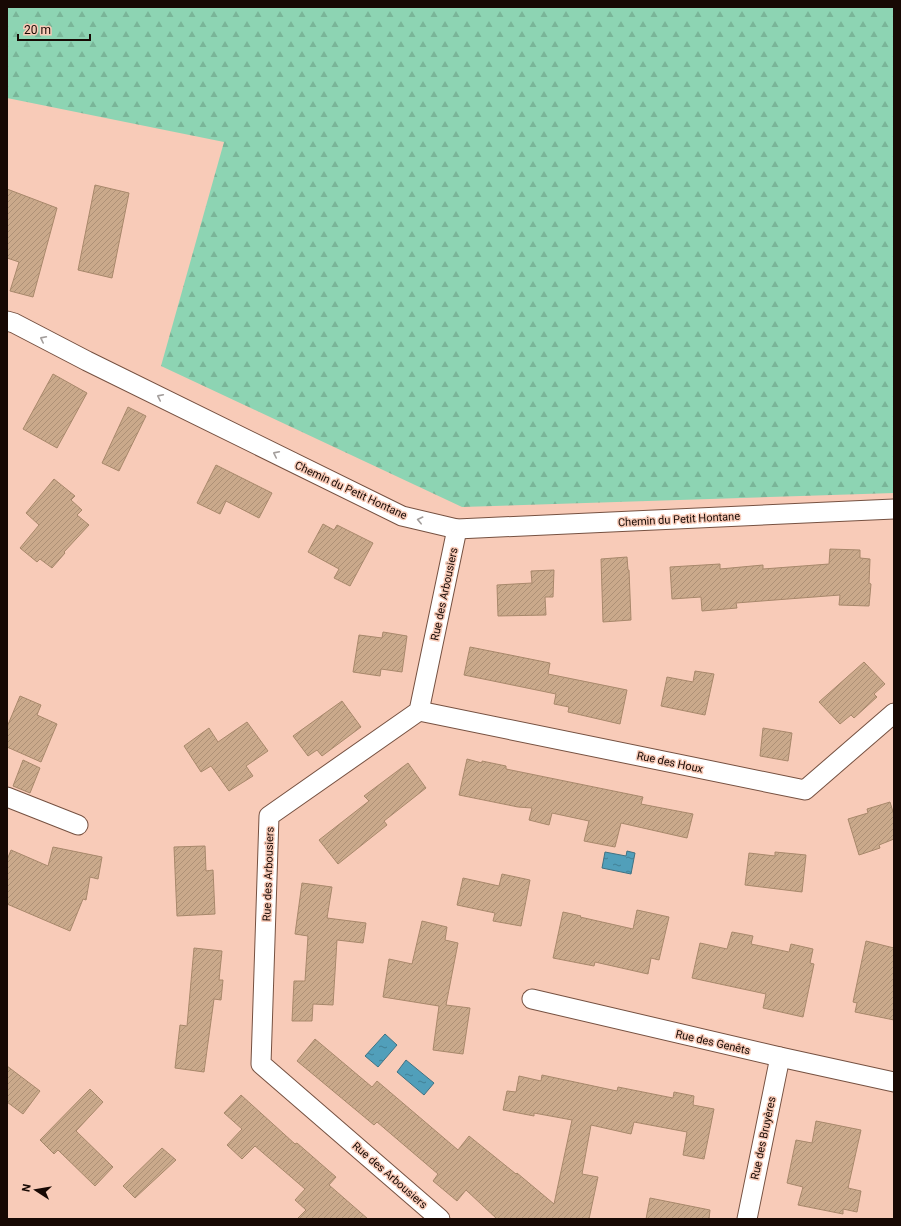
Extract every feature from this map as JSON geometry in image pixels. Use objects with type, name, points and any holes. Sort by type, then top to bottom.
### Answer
[{"type":"street","name":"Chemin du Petit Hontane","points":[[7,321],[14,323],[402,516],[458,529],[894,509]]},
{"type":"street","name":"Rue des Arbousiers","points":[[440,1219],[261,1064],[269,816],[419,711],[458,529]]},
{"type":"street","name":"Rue des Houx","points":[[419,711],[805,790],[894,713]]},
{"type":"street","points":[[7,797],[78,825]]},
{"type":"street","name":"Rue des Genêts","points":[[532,999],[894,1082]]},
{"type":"street","name":"Rue des Bruyères","points":[[747,1219],[780,1057]]},
{"type":"green space","points":[[7,7],[894,7],[894,493],[462,507],[161,366],[224,142],[7,98]]},
{"type":"water","points":[[627,851],[635,853],[631,874],[602,868],[605,852],[626,856]]},
{"type":"water","points":[[385,1034],[397,1045],[378,1067],[365,1056]]},
{"type":"water","points":[[406,1060],[434,1083],[424,1095],[397,1072]]},
{"type":"building","points":[[95,185],[129,193],[112,278],[78,270]]},
{"type":"building","points":[[7,189],[57,208],[33,297],[10,291],[19,262],[7,258]]},
{"type":"building","points":[[53,374],[87,393],[57,448],[23,429]]},
{"type":"building","points":[[128,407],[146,416],[119,471],[102,463]]},
{"type":"building","points":[[216,465],[272,493],[259,518],[226,501],[220,514],[197,503]]},
{"type":"building","points":[[54,479],[75,496],[71,500],[82,510],[77,515],[89,525],[64,552],[65,553],[52,568],[40,559],[37,562],[20,548],[39,525],[26,513]]},
{"type":"building","points":[[323,524],[334,530],[337,525],[373,543],[350,586],[334,578],[339,569],[308,552]]},
{"type":"building","points":[[830,549],[860,550],[860,558],[870,559],[869,583],[871,584],[869,606],[839,605],[840,595],[736,603],[737,608],[702,611],[701,597],[672,599],[670,567],[720,564],[720,569],[763,565],[763,569],[829,564]]},
{"type":"building","points":[[627,557],[631,620],[603,622],[601,559]]},
{"type":"building","points":[[554,570],[553,597],[545,597],[546,615],[498,616],[497,585],[532,583],[531,571]]},
{"type":"building","points":[[383,632],[407,636],[402,672],[381,669],[380,676],[353,672],[359,635],[382,638]]},
{"type":"building","points":[[470,647],[550,663],[548,674],[627,690],[620,724],[568,712],[569,707],[554,704],[556,694],[464,675]]},
{"type":"building","points":[[864,662],[885,684],[874,694],[877,697],[854,718],[851,715],[840,724],[819,702]]},
{"type":"building","points":[[695,671],[714,674],[705,715],[661,706],[667,677],[693,682]]},
{"type":"building","points":[[20,696],[41,705],[37,715],[57,724],[41,762],[7,747],[7,727]]},
{"type":"building","points":[[342,701],[361,727],[322,756],[317,750],[308,756],[293,736]]},
{"type":"building","points":[[247,722],[268,751],[246,766],[253,776],[229,791],[211,766],[201,772],[184,746],[209,728],[218,742]]},
{"type":"building","points":[[763,728],[792,733],[788,761],[760,756]]},
{"type":"building","points":[[467,759],[482,763],[482,761],[506,766],[506,769],[643,797],[641,804],[693,814],[687,838],[621,823],[615,847],[584,841],[589,821],[552,813],[549,825],[529,820],[532,808],[518,807],[459,795]]},
{"type":"building","points":[[23,760],[40,768],[30,793],[13,786]]},
{"type":"building","points":[[408,763],[426,788],[384,821],[387,825],[338,864],[319,840],[369,801],[364,796]]},
{"type":"building","points":[[890,802],[894,815],[894,839],[879,845],[880,848],[859,855],[848,819],[868,813],[867,809]]},
{"type":"building","points":[[205,846],[206,871],[213,870],[215,914],[177,916],[174,847]]},
{"type":"building","points":[[53,847],[102,857],[98,879],[90,877],[86,900],[83,899],[70,931],[7,904],[7,860],[11,850],[48,866]]},
{"type":"building","points":[[775,852],[806,855],[802,892],[745,885],[749,853],[775,856]]},
{"type":"building","points":[[502,874],[530,880],[521,926],[493,921],[495,913],[457,905],[463,878],[499,886]]},
{"type":"building","points":[[302,883],[332,887],[327,918],[366,923],[363,943],[337,940],[333,1005],[313,1004],[312,1021],[292,1021],[294,981],[305,981],[308,936],[295,934]]},
{"type":"building","points":[[637,910],[669,917],[659,960],[651,958],[648,974],[595,962],[594,966],[553,958],[563,912],[633,929]]},
{"type":"building","points":[[422,921],[447,927],[445,940],[458,943],[446,1005],[470,1008],[463,1054],[433,1050],[439,1006],[383,997],[389,959],[412,964]]},
{"type":"building","points":[[732,932],[753,936],[751,944],[789,952],[791,944],[813,949],[810,963],[814,964],[803,1017],[763,1008],[766,994],[692,978],[700,943],[727,949]]},
{"type":"building","points":[[866,941],[894,948],[894,1020],[855,1012],[857,1003],[853,1002]]},
{"type":"building","points":[[194,948],[222,951],[219,980],[223,980],[221,1000],[214,999],[204,1072],[175,1068],[180,1025],[187,1026]]},
{"type":"building","points":[[315,1039],[372,1087],[377,1081],[458,1150],[469,1136],[554,1204],[572,1120],[534,1113],[534,1116],[503,1110],[507,1091],[516,1092],[519,1076],[541,1081],[542,1075],[617,1091],[618,1087],[673,1098],[674,1092],[694,1096],[693,1105],[714,1109],[704,1159],[683,1155],[687,1132],[634,1122],[631,1134],[591,1125],[582,1174],[598,1177],[589,1219],[497,1219],[466,1190],[457,1201],[433,1181],[438,1174],[377,1122],[374,1125],[297,1061]]},
{"type":"building","points":[[7,1066],[40,1091],[23,1114],[7,1102]]},
{"type":"building","points":[[90,1089],[103,1102],[76,1131],[113,1167],[95,1186],[58,1150],[54,1154],[40,1140]]},
{"type":"building","points":[[241,1095],[295,1144],[297,1143],[336,1177],[329,1185],[368,1219],[297,1219],[306,1210],[295,1200],[305,1189],[255,1146],[242,1159],[227,1145],[242,1129],[224,1113]]},
{"type":"building","points":[[816,1121],[861,1130],[848,1188],[861,1191],[857,1212],[843,1209],[843,1214],[798,1205],[803,1187],[787,1183],[796,1140],[812,1143]]},
{"type":"building","points":[[162,1148],[176,1160],[135,1198],[123,1186]]},
{"type":"building","points":[[650,1198],[710,1210],[709,1219],[646,1219]]}]
